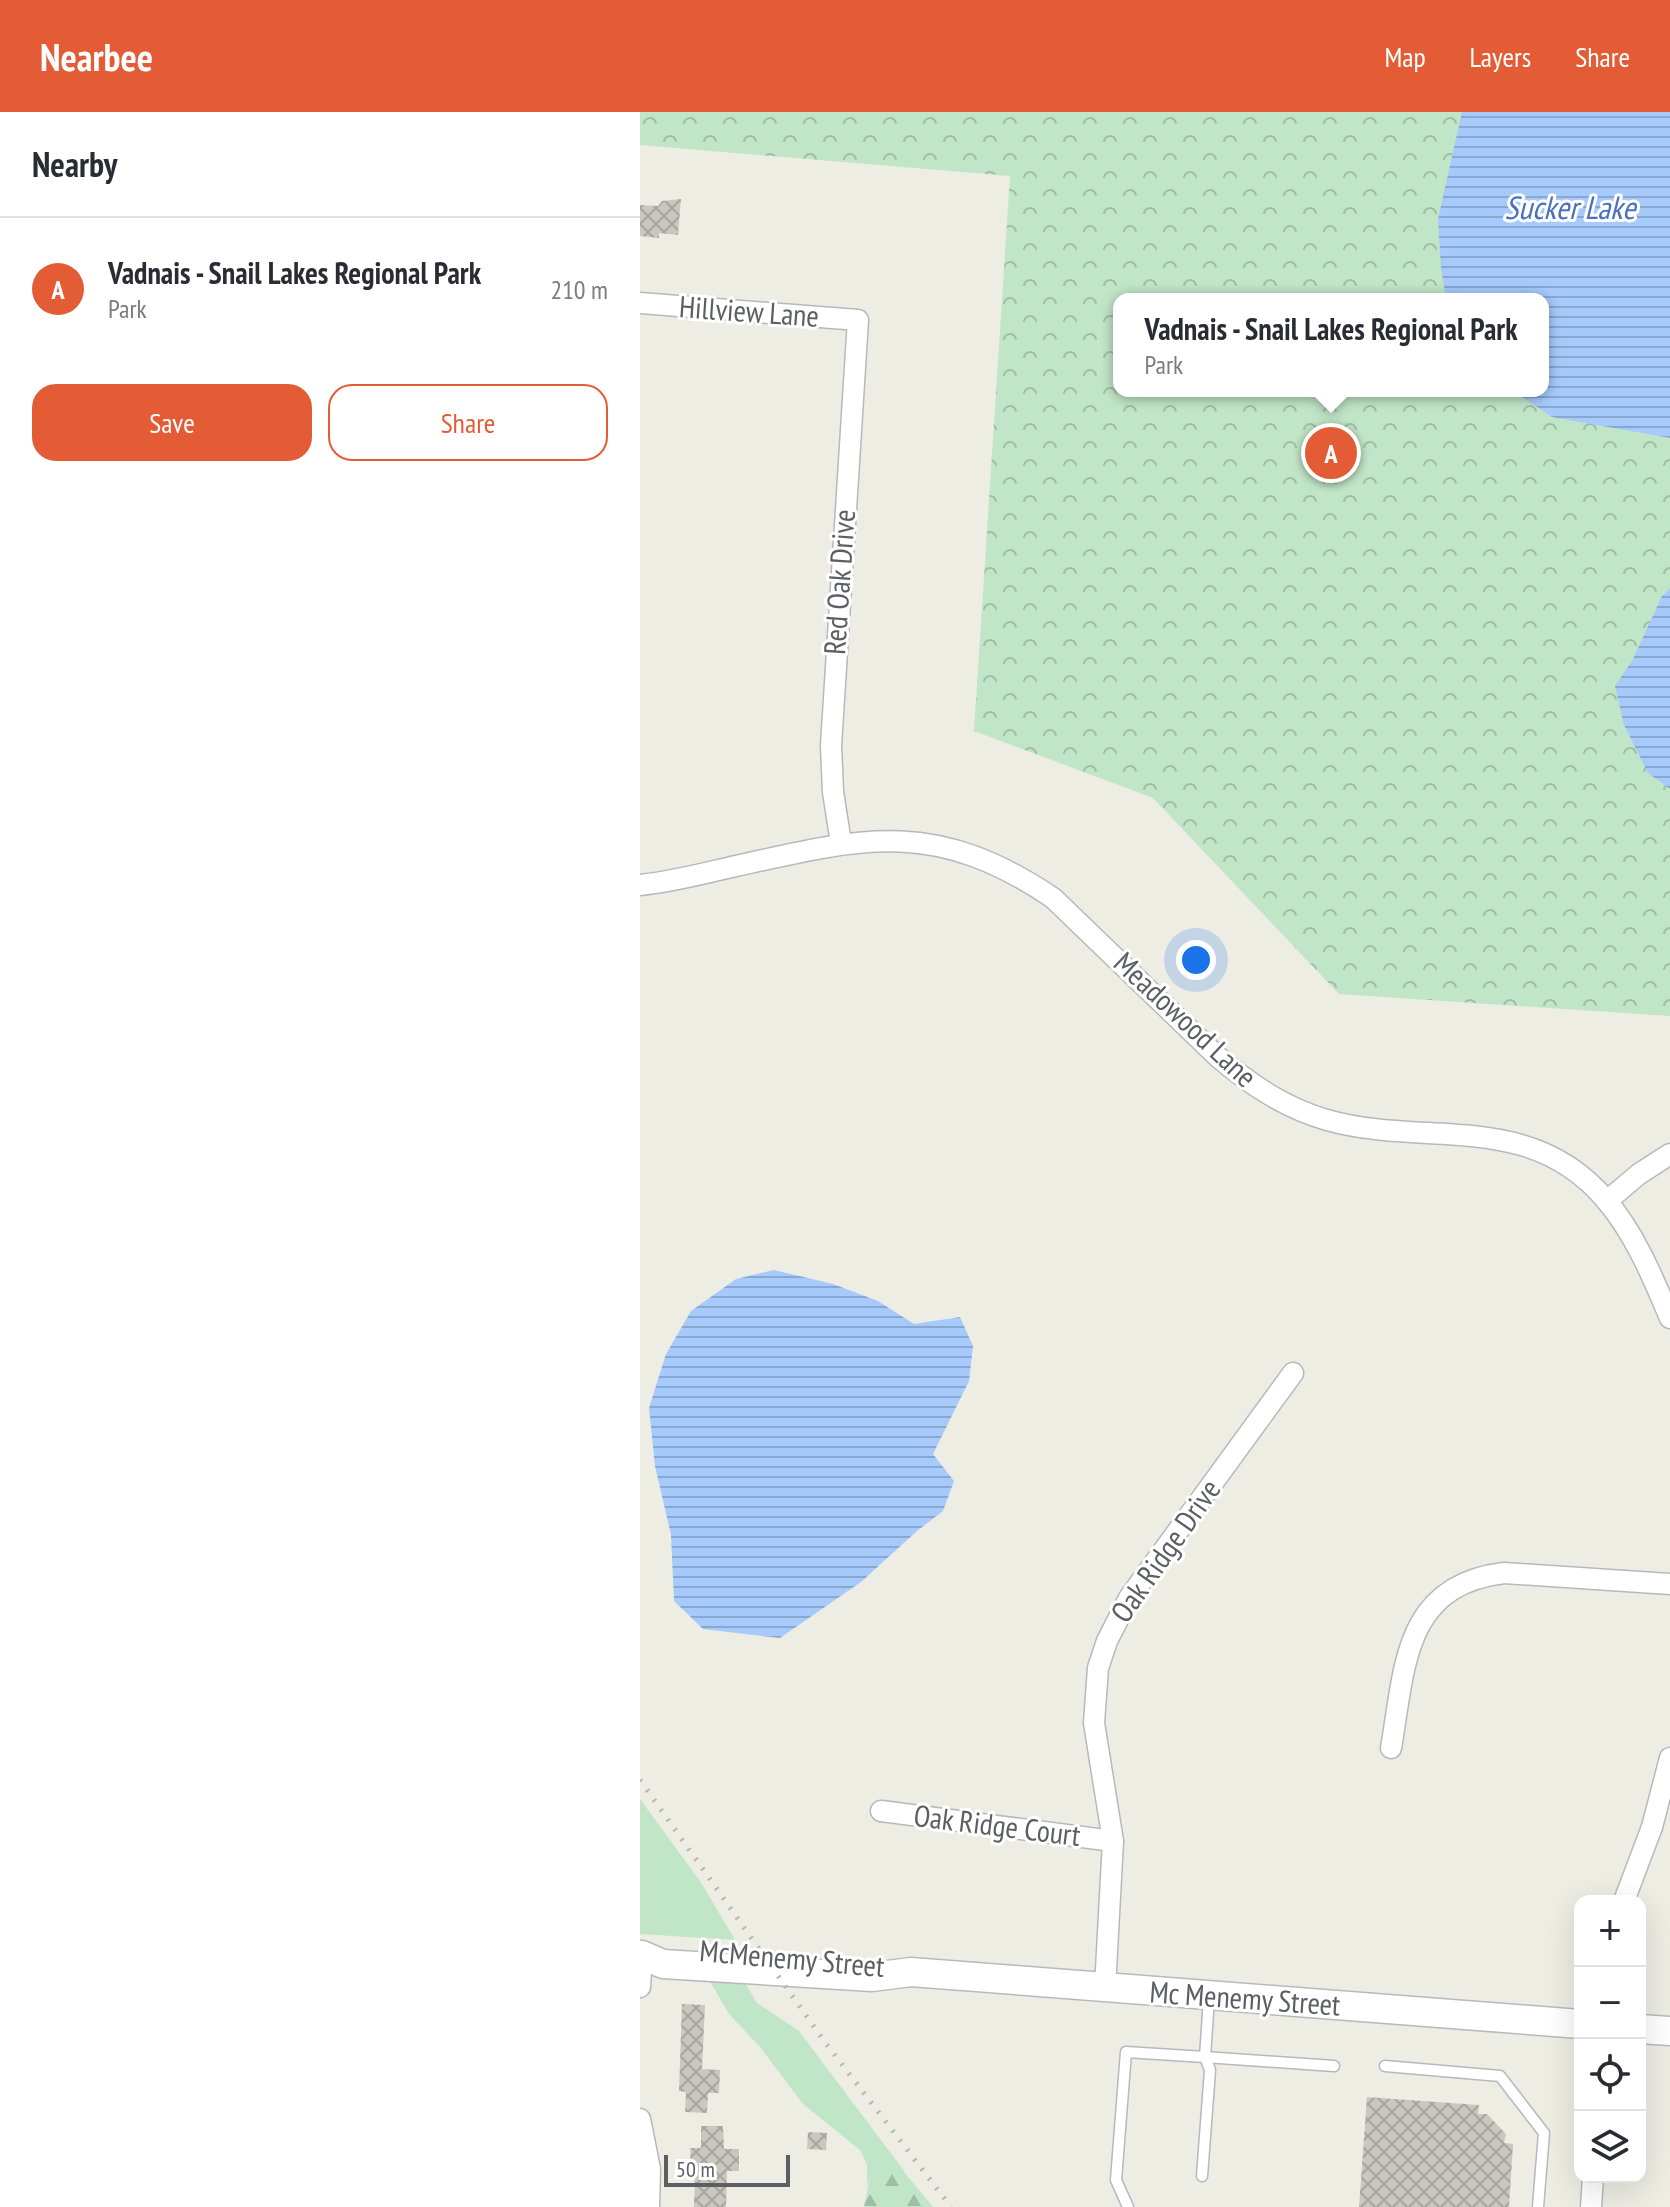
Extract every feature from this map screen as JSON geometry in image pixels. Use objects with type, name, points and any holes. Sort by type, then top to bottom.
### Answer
[{"type":"street","name":"Hillview Lane","points":[[640,303],[858,320]]},
{"type":"street","name":"Red Oak Drive","points":[[841,843],[833,792],[832,719],[858,320]]},
{"type":"street","name":"Meadowood Lane","points":[[640,885],[841,843],[873,840],[939,846],[994,863],[1025,879],[1079,920],[1242,1078],[1269,1096],[1298,1110],[1362,1127],[1504,1139],[1557,1160],[1578,1174],[1607,1201],[1630,1235],[1670,1318]]},
{"type":"street","points":[[1607,1201],[1639,1174],[1670,1154]]},
{"type":"street","name":"Oak Ridge Drive","points":[[1105,1988],[1113,1841],[1094,1723],[1098,1668],[1107,1641],[1129,1598],[1293,1373]]},
{"type":"street","points":[[1391,1748],[1411,1640],[1432,1606],[1463,1582],[1504,1573],[1670,1584]]},
{"type":"street","points":[[1626,1895],[1652,1827],[1670,1758]]},
{"type":"street","name":"Oak Ridge Court","points":[[881,1811],[1113,1841]]},
{"type":"street","points":[[640,1987],[641,1954]]},
{"type":"street","name":"McMenemy Street","points":[[641,1954],[663,1964],[872,1977],[911,1972]]},
{"type":"street","name":"Mc Menemy Street","points":[[911,1972],[1574,2024]]},
{"type":"street","points":[[1646,2029],[1670,2031]]},
{"type":"street","points":[[640,2119],[650,2169],[649,2207]]},
{"type":"street","points":[[1591,2207],[1593,2183]]},
{"type":"lane","points":[[1202,2176],[1210,2070],[1205,2057],[1210,1996]]},
{"type":"lane","points":[[1128,2207],[1116,2180],[1126,2052],[1334,2066]]},
{"type":"lane","points":[[1385,2066],[1500,2076],[1544,2133],[1538,2207]]},
{"type":"green space","points":[[640,112],[1670,112],[1670,1016],[1339,994],[1153,798],[974,731],[1010,176],[640,145]]},
{"type":"green space","points":[[640,1799],[702,1884],[735,1940],[640,1934]]},
{"type":"green space","points":[[705,1973],[740,1975],[757,2003],[799,2031],[905,2172],[900,2167],[870,2178],[867,2187],[867,2165],[860,2150],[803,2104],[760,2047],[729,2014]]},
{"type":"green space","points":[[885,2165],[900,2167],[933,2207],[864,2207],[870,2178]]},
{"type":"water","name":"Sucker Lake","points":[[1462,112],[1670,112],[1670,438],[1552,417],[1522,397],[1549,397],[1549,293],[1445,293],[1438,219]]},
{"type":"water","points":[[1670,588],[1670,789],[1648,773],[1624,725],[1615,686],[1632,661],[1662,596]]},
{"type":"water","points":[[774,1270],[833,1284],[878,1301],[914,1324],[960,1317],[973,1346],[969,1381],[933,1454],[954,1481],[943,1511],[861,1582],[780,1638],[703,1629],[674,1601],[671,1535],[655,1466],[649,1408],[666,1354],[691,1311],[736,1279]]},
{"type":"building","points":[[681,199],[678,235],[659,233],[659,238],[640,236],[640,205],[658,206],[662,201]]},
{"type":"building","points":[[682,2004],[705,2005],[702,2069],[720,2070],[719,2093],[708,2093],[707,2113],[685,2112],[686,2092],[679,2091]]},
{"type":"building","points":[[1367,2097],[1479,2105],[1478,2114],[1487,2114],[1506,2134],[1504,2143],[1513,2144],[1509,2207],[1359,2207]]},
{"type":"building","points":[[701,2126],[723,2126],[724,2149],[739,2149],[739,2171],[727,2171],[726,2207],[694,2207],[695,2171],[691,2171],[690,2148],[701,2148]]},
{"type":"building","points":[[808,2132],[827,2133],[826,2150],[807,2149]]},
{"type":"railway","points":[[640,1780],[824,2041],[951,2207]]},
{"type":"place","name":"Vadnais - Snail Lakes Regional Park","points":[[1331,453]]}]
